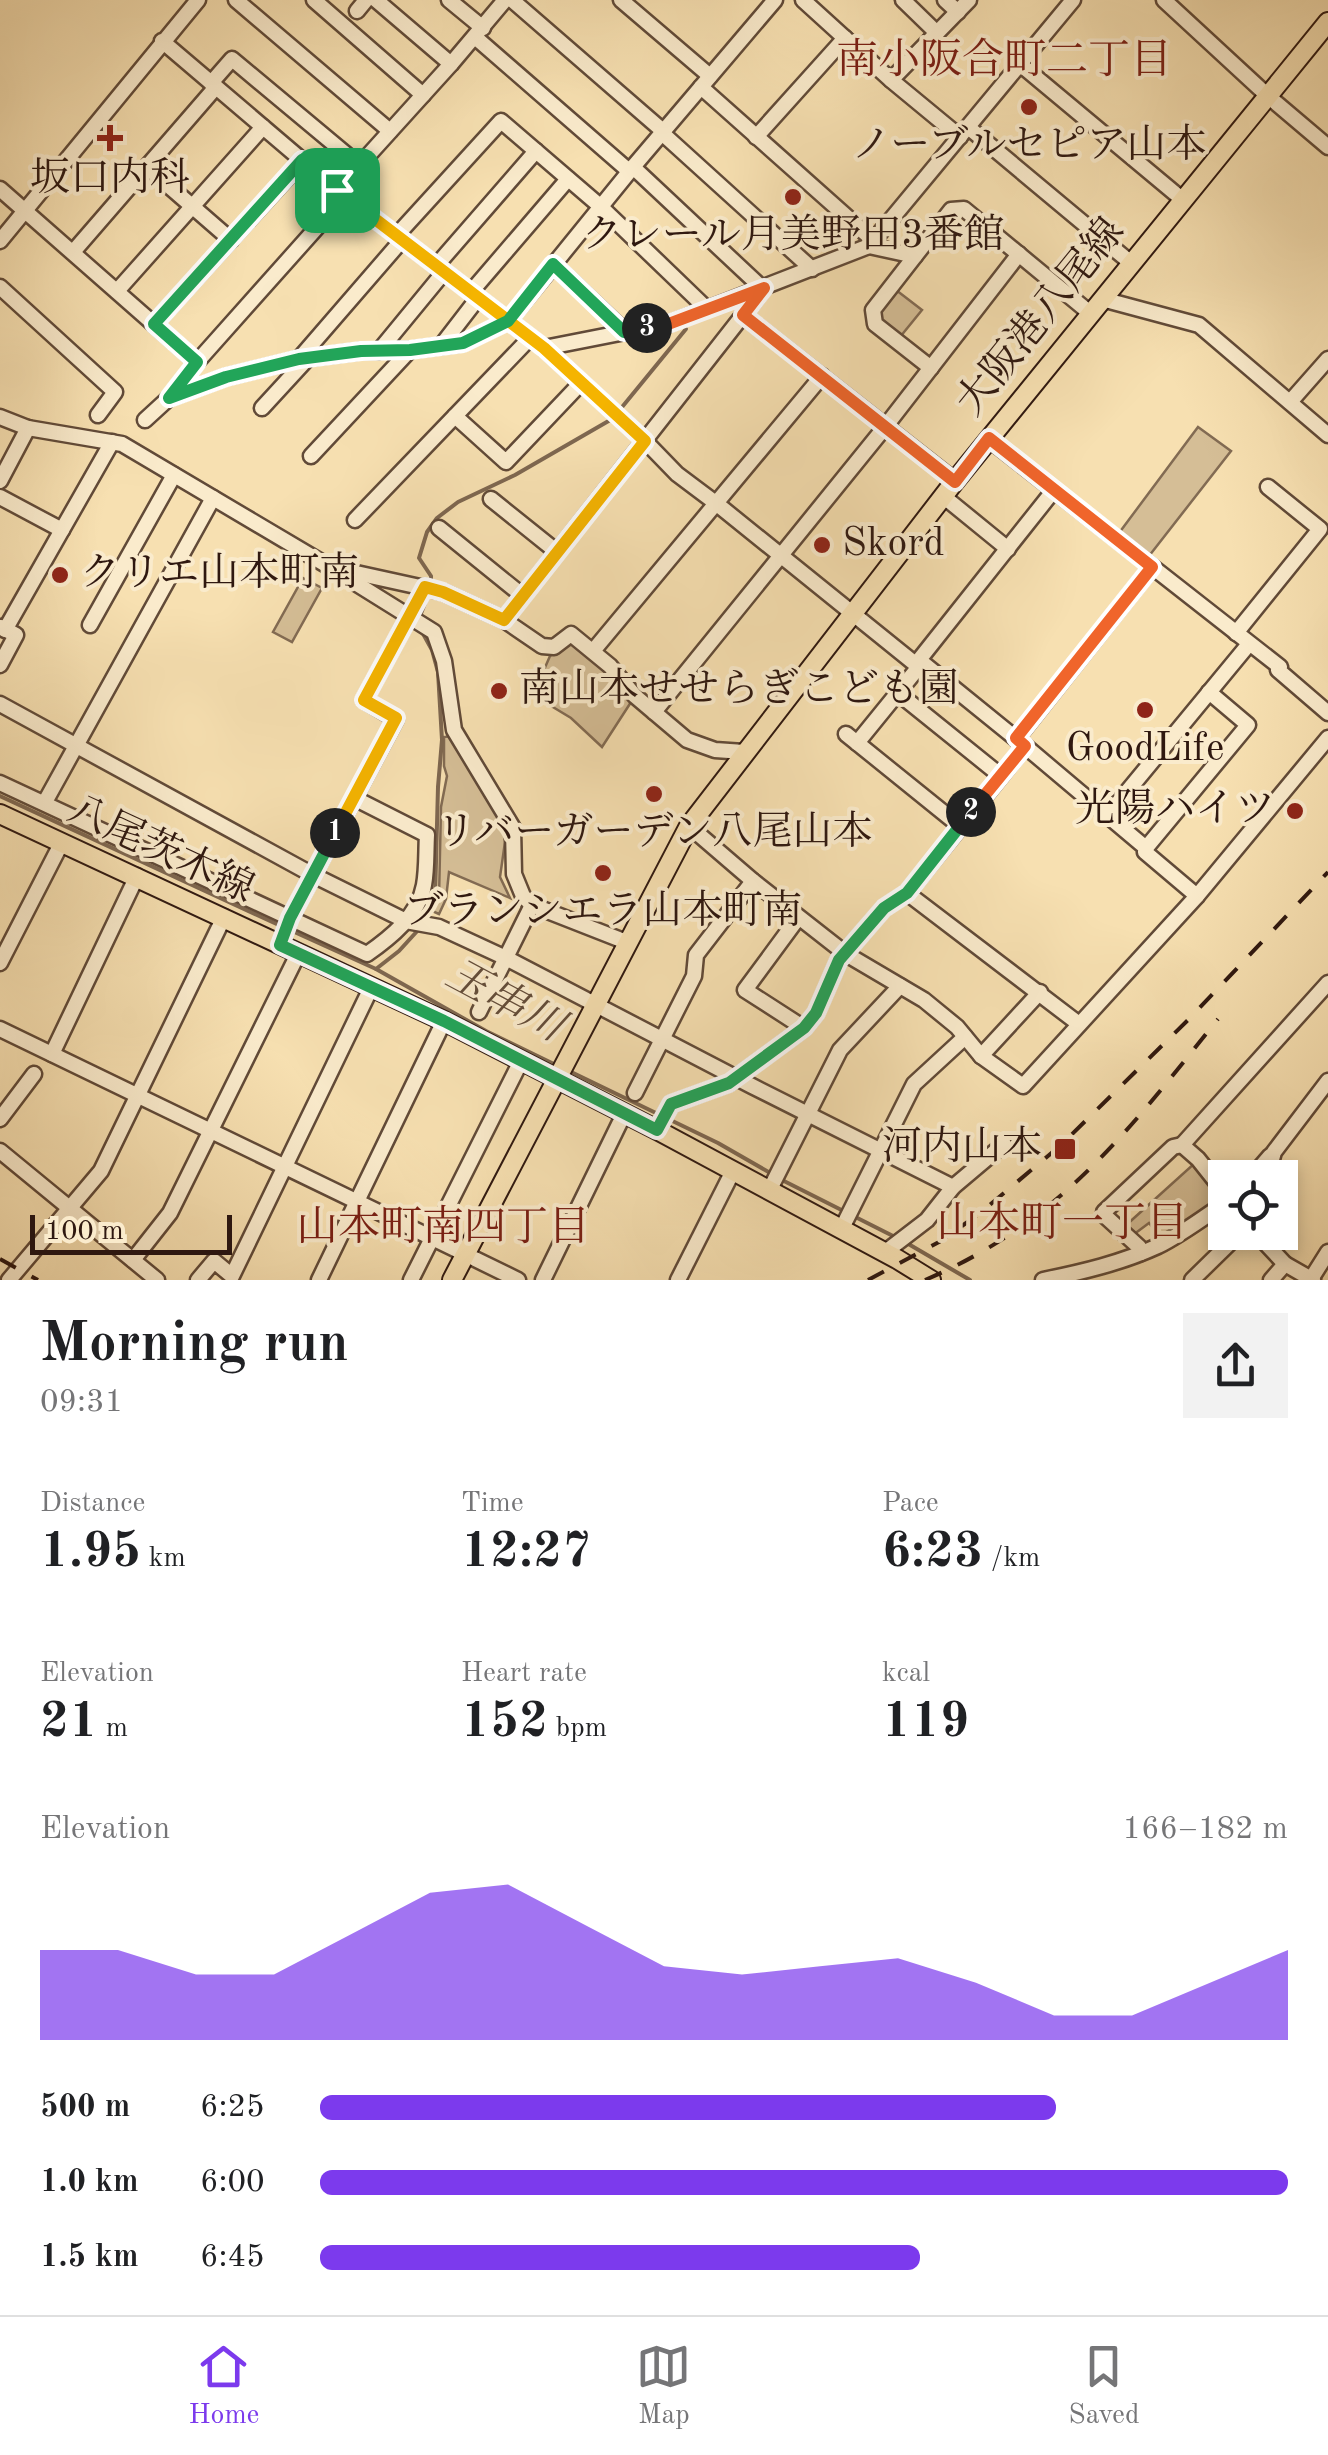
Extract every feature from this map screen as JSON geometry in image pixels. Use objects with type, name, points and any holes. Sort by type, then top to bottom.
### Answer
[{"type":"main road","name":"大阪港八尾線","points":[[452,1280],[688,826],[989,438],[1328,22]]},
{"type":"main road","name":"八尾茨木線","points":[[0,814],[224,917],[285,930],[298,954],[522,1061],[561,1071],[624,1114],[658,1128],[931,1280]]},
{"type":"street","points":[[0,241],[198,0]]},
{"type":"street","points":[[236,0],[390,131]]},
{"type":"street","points":[[314,0],[423,95]]},
{"type":"street","points":[[376,0],[452,64]]},
{"type":"street","points":[[449,0],[479,33],[763,288]]},
{"type":"street","points":[[145,420],[169,398],[341,193],[360,165],[509,0],[812,269]]},
{"type":"street","points":[[621,0],[756,137],[872,244],[915,256]]},
{"type":"street","points":[[169,398],[226,377],[304,358],[463,343],[508,321],[775,0]]},
{"type":"street","points":[[802,0],[891,80],[964,132],[1131,264]]},
{"type":"street","points":[[903,0],[937,32]]},
{"type":"street","points":[[891,80],[963,6],[945,0]]},
{"type":"street","points":[[544,348],[671,323],[872,244],[1073,0]]},
{"type":"street","points":[[1164,0],[1328,147]]},
{"type":"street","points":[[756,137],[845,38]]},
{"type":"street","points":[[162,41],[341,193],[544,348],[677,474],[1020,742],[1146,848],[1196,896]]},
{"type":"street","points":[[73,252],[147,167],[232,59],[360,165]]},
{"type":"street","points":[[1020,64],[1183,200]]},
{"type":"street","points":[[262,408],[400,238],[502,121],[600,206],[708,309]]},
{"type":"street","points":[[116,291],[262,127]]},
{"type":"street","points":[[379,351],[536,151]]},
{"type":"street","points":[[154,324],[302,160]]},
{"type":"street","points":[[147,167],[231,240]]},
{"type":"street","points":[[440,346],[474,295],[568,179]]},
{"type":"street","points":[[0,189],[197,362]]},
{"type":"street","points":[[931,368],[875,324],[872,310],[951,210],[964,209],[1019,254],[1096,306],[1199,326],[1328,435]]},
{"type":"street","points":[[654,712],[885,427],[1019,254]]},
{"type":"street","points":[[553,264],[624,332]]},
{"type":"street","points":[[0,288],[115,392],[98,415]]},
{"type":"street","points":[[504,620],[763,288]]},
{"type":"street","points":[[743,315],[885,427],[1008,549]]},
{"type":"street","points":[[355,520],[529,339]]},
{"type":"street","points":[[311,456],[410,350]]},
{"type":"street","points":[[1290,402],[1328,359]]},
{"type":"street","points":[[593,651],[822,376]]},
{"type":"street","points":[[455,416],[506,462],[582,383]]},
{"type":"street","points":[[0,417],[28,428],[122,444],[434,632],[444,661],[454,730],[512,828],[514,874],[523,896],[532,905],[629,943]]},
{"type":"street","points":[[0,481],[28,428]]},
{"type":"street","points":[[989,438],[1280,667],[1278,670],[1328,713]]},
{"type":"street","points":[[0,665],[16,635],[3,628],[112,442]]},
{"type":"street","points":[[90,625],[174,475]]},
{"type":"street","points":[[1236,633],[1320,528],[1268,487]]},
{"type":"street","points":[[960,826],[852,738],[898,693],[920,665],[919,660],[1054,490]]},
{"type":"street","points":[[0,497],[62,530]]},
{"type":"street","points":[[44,802],[213,498]]},
{"type":"street","points":[[490,499],[557,552]]},
{"type":"street","points":[[439,528],[523,596]]},
{"type":"street","points":[[658,1128],[671,1104],[729,1083],[804,1028],[816,1013],[839,960],[884,908],[907,893],[1001,776],[1020,742],[1152,567]]},
{"type":"street","points":[[333,569],[443,592],[504,620],[542,646],[554,647],[570,634],[610,666],[635,696],[687,740],[724,752],[744,752]]},
{"type":"street","points":[[285,930],[396,718],[364,700],[425,587]]},
{"type":"street","points":[[1107,816],[1249,644]]},
{"type":"street","points":[[1146,848],[1248,725],[1209,692]]},
{"type":"street","points":[[898,693],[1001,776]]},
{"type":"street","points":[[0,704],[313,875],[406,921],[439,927],[506,958],[953,1187]]},
{"type":"street","points":[[688,826],[846,954],[924,1000],[957,1027],[981,1056],[1023,1086],[1196,896],[1328,738]]},
{"type":"street","points":[[0,783],[44,802],[285,930],[367,954],[406,921],[420,899],[427,836],[354,798]]},
{"type":"street","points":[[0,963],[61,844]]},
{"type":"street","points":[[52,1054],[137,876]]},
{"type":"street","points":[[636,1092],[694,976],[696,955],[753,881]]},
{"type":"street","points":[[907,893],[1080,1024]]},
{"type":"street","points":[[479,1012],[532,905]]},
{"type":"street","points":[[9,1280],[101,1171],[224,917]]},
{"type":"street","points":[[798,918],[745,990],[804,1028]]},
{"type":"street","points":[[133,1260],[170,1213],[298,954]]},
{"type":"street","points":[[1141,1254],[1104,1212],[1172,1147],[1182,1145],[1328,983]]},
{"type":"street","points":[[769,1191],[840,1050],[900,986]]},
{"type":"street","points":[[198,1280],[214,1261],[232,1276],[371,988]]},
{"type":"street","points":[[981,1056],[1040,992]]},
{"type":"street","points":[[319,1280],[444,1021]]},
{"type":"street","points":[[0,1029],[457,1250]]},
{"type":"street","points":[[841,1230],[914,1084],[965,1038]]},
{"type":"street","points":[[411,1280],[522,1061]]},
{"type":"street","points":[[0,1119],[34,1074]]},
{"type":"street","points":[[1267,1160],[1328,1081]]},
{"type":"street","points":[[542,1280],[624,1114]]},
{"type":"street","points":[[884,1253],[927,1220],[953,1187],[1004,1144]]},
{"type":"street","points":[[1182,1145],[1208,1172]]},
{"type":"street","points":[[0,1151],[157,1280]]},
{"type":"street","points":[[1272,1160],[1274,1152]]},
{"type":"street","points":[[678,1280],[733,1172]]},
{"type":"street","points":[[1043,1280],[1141,1254],[1208,1215]]},
{"type":"street","points":[[1192,1280],[1223,1250]]},
{"type":"street","points":[[1272,1250],[1285,1264],[1312,1279],[1328,1252]]},
{"type":"street","points":[[475,1259],[518,1280]]},
{"type":"street","points":[[1270,1280],[1285,1264]]},
{"type":"shaded area","points":[[896,290],[922,310],[900,337],[876,315]]},
{"type":"shaded area","points":[[1198,427],[1231,451],[1149,556],[1119,533]]},
{"type":"shaded area","points":[[303,578],[322,588],[292,642],[273,632]]},
{"type":"shaded area","points":[[568,640],[604,666],[633,699],[602,747],[571,718],[533,695],[550,656]]},
{"type":"shaded area","points":[[452,736],[502,822],[505,842],[500,877],[510,898],[449,872],[446,899],[439,914],[432,911],[439,898],[441,807],[447,776],[444,737]]},
{"type":"shaded area","points":[[1196,1162],[1208,1176],[1208,1208],[1162,1239],[1149,1223],[1133,1235],[1123,1228]]},
{"type":"waterway","points":[[618,412],[686,329]]},
{"type":"waterway","points":[[431,583],[431,576],[419,558],[427,532],[437,518],[458,502],[515,475],[612,419]]},
{"type":"waterway","points":[[420,616],[429,593]]},
{"type":"waterway","points":[[421,630],[438,672],[442,740],[435,899],[424,919]]},
{"type":"waterway","name":"玉串川","points":[[0,796],[281,926]]},
{"type":"waterway","points":[[376,969],[420,928]]},
{"type":"waterway","name":"玉串川","points":[[290,930],[376,969],[558,1066]]},
{"type":"waterway","name":"玉串川","points":[[567,1070],[718,1143],[772,1174]]},
{"type":"waterway","name":"玉串川","points":[[780,1179],[897,1238]]},
{"type":"waterway","name":"玉串川","points":[[905,1242],[970,1280]]},
{"type":"railway","points":[[868,1280],[939,1242],[1061,1145],[1190,1018],[1328,872]]},
{"type":"railway","points":[[925,1280],[973,1257],[1054,1201],[1122,1135],[1218,1019]]},
{"type":"railway","points":[[0,1259],[38,1280]]},
{"type":"place","name":"ノーブルセピア山本","points":[[1029,107]]},
{"type":"place","name":"坂口内科","points":[[110,138]]},
{"type":"place","name":"クレール月美野田3番館","points":[[793,197]]},
{"type":"place","name":"Skord","points":[[822,545]]},
{"type":"place","name":"クリエ山本町南","points":[[60,575]]},
{"type":"place","name":"南山本せせらぎこども園","points":[[499,691]]},
{"type":"place","name":"GoodLife","points":[[1145,710]]},
{"type":"place","name":"リバーガーデン八尾山本","points":[[654,794]]},
{"type":"place","name":"光陽ハイツ","points":[[1295,811]]},
{"type":"place","name":"ブランシエラ山本町南","points":[[603,873]]},
{"type":"place","name":"河内山本","points":[[1065,1149]]},
{"type":"district","name":"南小阪合町二丁目","points":[[1004,62]]},
{"type":"district","name":"山本町一丁目","points":[[1062,1225]]},
{"type":"district","name":"山本町南四丁目","points":[[443,1229]]},
{"type":"route","points":[[337,190],[302,160],[154,324],[197,362],[169,398],[226,377],[299,359],[463,343],[508,321],[553,264],[624,332],[671,323],[764,288],[743,315],[955,482],[989,438],[1152,567],[1016,738],[1025,746],[907,893],[884,908],[839,960],[816,1013],[804,1028],[729,1083],[671,1104],[657,1130],[444,1021],[280,945],[290,918],[396,718],[364,700],[425,587],[504,620],[645,441],[544,348],[529,339],[508,321],[337,190]]}]
